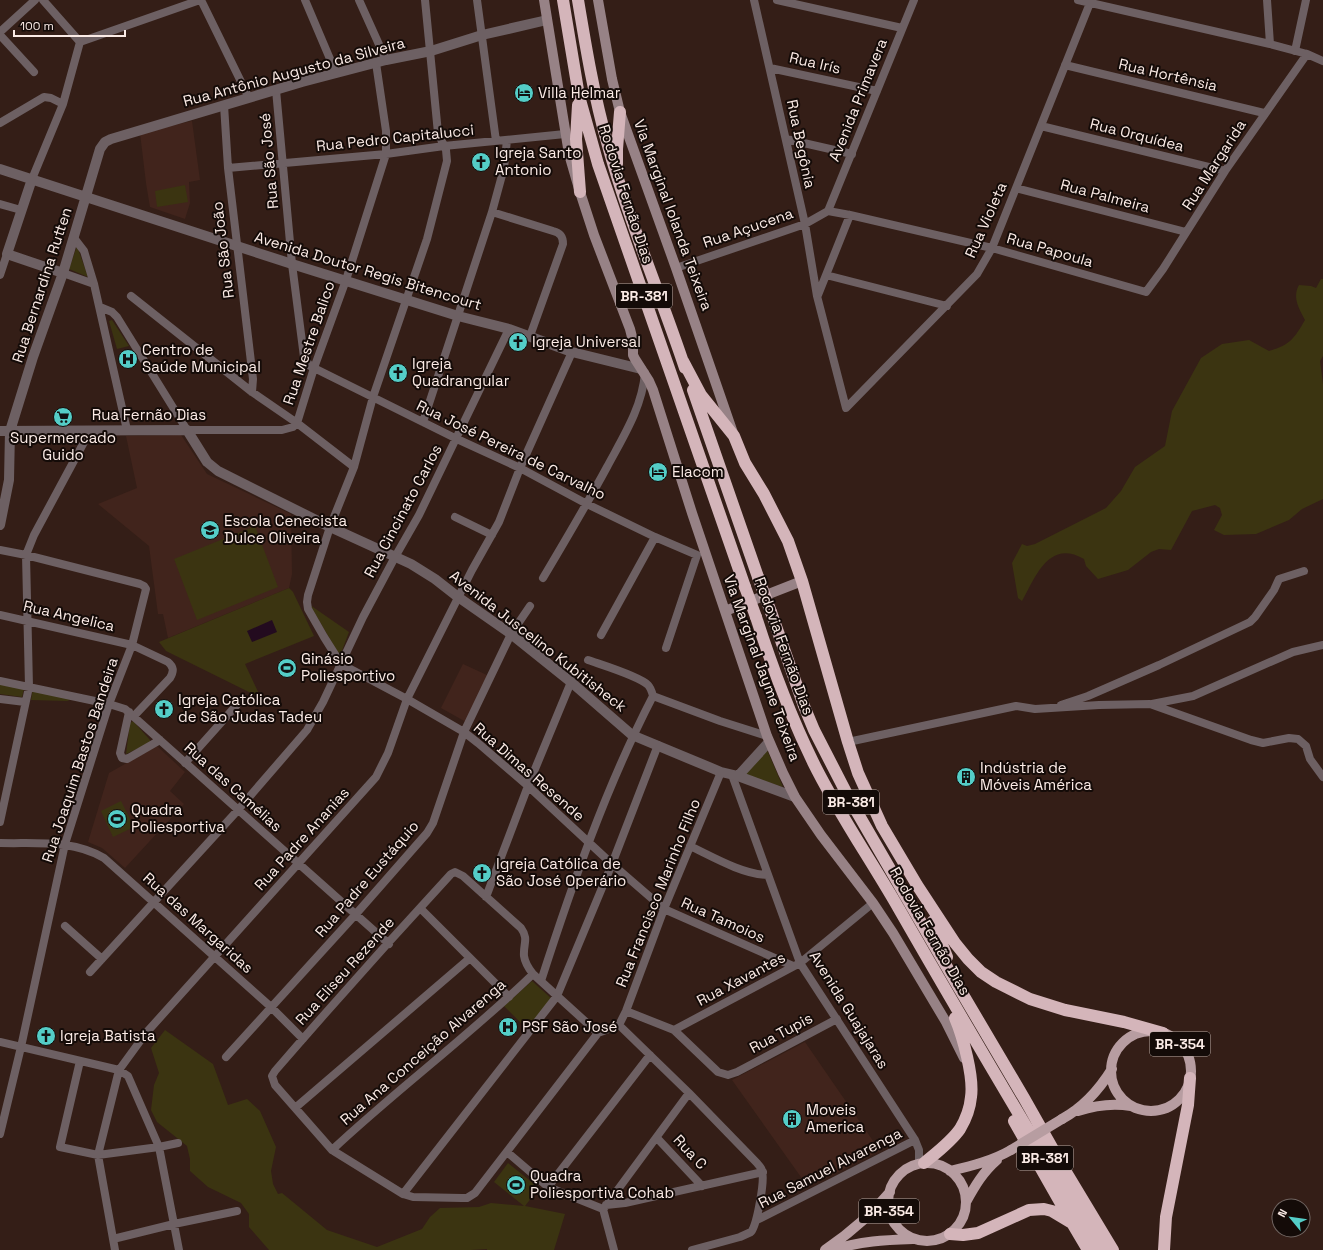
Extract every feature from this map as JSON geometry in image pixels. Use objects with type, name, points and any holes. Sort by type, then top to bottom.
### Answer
[{"type":"highway","name":"Rodovia Fernão Dias","points":[[563,0],[579,96],[598,164],[790,713],[813,763],[841,814],[893,899],[989,1065],[1100,1250]]},
{"type":"highway","name":"Rodovia Fernão Dias","points":[[578,0],[595,94],[617,177],[758,577],[814,730],[850,800],[1113,1250]]},
{"type":"highway","points":[[579,96],[576,139],[580,192]]},
{"type":"highway","points":[[617,177],[617,149],[620,112]]},
{"type":"highway","points":[[683,361],[701,395],[734,436],[745,463],[764,494],[788,541],[802,581],[858,773],[882,826],[917,885],[955,944],[981,972],[996,982],[1030,999],[1046,1005],[1163,1033]]},
{"type":"highway","points":[[917,885],[939,935],[955,981]]},
{"type":"highway","points":[[921,1164],[959,1130],[965,1120],[972,1096],[971,1080],[961,1033],[942,984]]},
{"type":"highway","points":[[989,1065],[1017,1128],[1088,1250]]},
{"type":"highway","points":[[1164,1250],[1165,1224],[1188,1104],[1190,1078]]},
{"type":"highway","points":[[950,1234],[963,1235],[978,1232],[1018,1214],[1036,1209],[1052,1211],[1072,1223]]},
{"type":"main road","name":"Via Marginal Jayme Teixeira","points":[[544,0],[565,134],[580,192],[594,235],[630,329],[633,341],[633,355],[645,374],[768,739],[795,797],[821,835],[873,902],[946,1022],[968,1065]]},
{"type":"main road","name":"Via Marginal Iolanda Teixeira","points":[[598,0],[612,79],[620,112],[734,436]]},
{"type":"main road","points":[[725,611],[802,581]]},
{"type":"main road","name":"BR-354","points":[[1072,1113],[1090,1107],[1108,1104],[1132,1106],[1143,1110],[1156,1111],[1168,1107],[1178,1100],[1186,1090],[1190,1078],[1191,1066],[1188,1055],[1182,1045],[1173,1038],[1163,1033],[1150,1031],[1137,1034],[1125,1040],[1117,1051],[1112,1063],[1112,1077],[1115,1088],[1122,1098],[1132,1106]]},
{"type":"main road","name":"BR-354","points":[[950,1171],[983,1162],[1007,1152],[1072,1113],[1094,1094],[1112,1069]]},
{"type":"main road","name":"BR-354","points":[[834,1250],[857,1243],[893,1240],[914,1240],[925,1242],[936,1241],[950,1234],[962,1220],[966,1202],[977,1182],[984,1172],[1007,1152]]},
{"type":"main road","points":[[921,1164],[942,1166],[950,1171],[959,1179],[964,1190],[966,1202]]},
{"type":"main road","name":"BR-354","points":[[914,1240],[904,1234],[896,1226],[890,1215],[888,1204],[890,1192],[894,1182],[900,1174],[909,1168],[921,1164]]},
{"type":"main road","name":"BR-354","points":[[825,1250],[853,1230],[890,1192]]},
{"type":"street","points":[[34,72],[0,34],[35,0]]},
{"type":"street","points":[[43,0],[80,42]]},
{"type":"street","points":[[80,42],[200,0],[250,98]]},
{"type":"street","points":[[305,0],[336,73]]},
{"type":"street","points":[[359,0],[386,60]]},
{"type":"street","points":[[341,664],[307,606],[308,595],[330,527],[354,467],[373,397],[427,239],[442,182],[447,154],[438,133],[426,0]]},
{"type":"street","points":[[477,0],[496,141]]},
{"type":"street","name":"Rua Begônia","points":[[754,0],[805,224],[817,296],[846,408]]},
{"type":"street","points":[[776,0],[902,28]]},
{"type":"street","name":"Avenida Primavera","points":[[828,211],[914,0]]},
{"type":"street","points":[[1078,0],[1270,44],[1306,54],[1322,61]]},
{"type":"street","points":[[1267,0],[1270,44]]},
{"type":"street","points":[[1295,51],[1306,0]]},
{"type":"street","name":"Rua Violeta","points":[[846,408],[977,274],[992,248],[1090,3]]},
{"type":"street","name":"Rua Antônio Augusto da Silveira","points":[[87,196],[100,149],[106,141],[224,105],[376,62],[431,51],[482,35],[547,20]]},
{"type":"street","points":[[0,275],[32,179],[63,104],[80,42]]},
{"type":"street","name":"Rua Margarida","points":[[1146,292],[1163,269],[1225,171],[1306,54]]},
{"type":"street","name":"Rua Mestre Balico","points":[[297,423],[314,368],[346,280],[386,154],[386,131],[376,62]]},
{"type":"street","name":"Rua Hortênsia","points":[[1065,65],[1264,113]]},
{"type":"street","name":"Rua Irís","points":[[770,68],[877,92]]},
{"type":"street","name":"Rua São José","points":[[276,90],[292,264],[304,357],[310,366],[314,368]]},
{"type":"street","points":[[0,123],[44,97],[63,104]]},
{"type":"street","name":"Rua São João","points":[[224,105],[228,168],[253,379],[252,392]]},
{"type":"street","name":"Rua Orquídea","points":[[1041,126],[1225,171]]},
{"type":"street","name":"Rua Pedro Capitalucci","points":[[228,168],[386,154],[444,146],[565,134]]},
{"type":"street","points":[[786,139],[852,154]]},
{"type":"street","points":[[423,422],[492,212],[504,168],[507,140]]},
{"type":"street","name":"Avenida Doutor Regis Bitencourt","points":[[0,169],[87,196],[292,264],[458,316],[510,329],[572,352],[645,374]]},
{"type":"street","name":"Rua Palmeira","points":[[1016,188],[1186,232]]},
{"type":"street","name":"Rua Bernardina Rutten","points":[[0,525],[9,480],[5,431],[63,273],[87,196]]},
{"type":"street","points":[[0,204],[21,210]]},
{"type":"street","name":"Rua Açucena","points":[[676,268],[805,224],[828,211]]},
{"type":"street","name":"Rua Papoula","points":[[828,211],[992,248],[1146,292]]},
{"type":"street","points":[[492,212],[553,231],[561,235],[563,239],[563,244],[530,336]]},
{"type":"street","points":[[817,296],[850,215]]},
{"type":"street","points":[[74,238],[84,251],[94,284],[127,430]]},
{"type":"street","points":[[7,254],[94,284]]},
{"type":"street","points":[[826,275],[946,306]]},
{"type":"street","points":[[131,296],[252,392],[297,423],[354,467]]},
{"type":"street","points":[[100,307],[112,312],[117,317],[188,430]]},
{"type":"street","name":"Rua Cincinato Carlos","points":[[90,972],[238,810],[307,730],[317,714],[363,617],[419,515],[510,329]]},
{"type":"street","name":"Rua Padre Ananias","points":[[119,1070],[146,1033],[376,777],[388,753],[406,699],[458,597],[504,512],[520,468],[572,352]]},
{"type":"street","name":"Rua José Pereira de Carvalho","points":[[314,368],[457,439],[520,468],[587,504],[697,556],[666,648]]},
{"type":"street","points":[[543,578],[587,504],[628,428],[640,396],[645,374]]},
{"type":"street","name":"Rua Fernão Dias","points":[[5,431],[282,430],[293,427],[297,423]]},
{"type":"street","name":"Avenida Juscelino Kubitisheck","points":[[188,430],[207,462],[212,467],[254,490],[429,574],[458,597],[511,634],[571,682],[632,735],[730,774],[795,797]]},
{"type":"street","points":[[0,822],[29,687],[26,555],[34,535],[90,431]]},
{"type":"street","points":[[455,517],[492,535]]},
{"type":"street","points":[[601,635],[655,537]]},
{"type":"street","points":[[0,550],[26,555]]},
{"type":"street","name":"Rua Joaquim Bastos Bandeira","points":[[0,1134],[21,1047],[65,844],[109,704],[132,645],[146,589],[143,585],[26,555]]},
{"type":"street","points":[[1052,707],[1088,696],[1160,665],[1250,622],[1256,617],[1274,590],[1279,579],[1304,571]]},
{"type":"street","name":"Rua Padre Eustáquio","points":[[226,1057],[356,914],[427,833],[433,823],[464,732],[511,634],[530,606]]},
{"type":"street","name":"Rua Angelica","points":[[0,615],[132,645],[170,664],[173,670],[170,678],[131,714]]},
{"type":"street","points":[[848,742],[1016,706],[1035,709],[1052,707],[1150,704],[1193,696],[1293,652],[1323,645]]},
{"type":"street","points":[[541,981],[570,893],[589,843],[632,735],[653,696],[652,690],[649,686],[640,679],[588,660]]},
{"type":"street","name":"Rua Dimas Resende","points":[[341,664],[464,732],[528,786],[612,864],[664,909]]},
{"type":"street","name":"Rua das Camélias","points":[[0,681],[109,704],[125,709],[389,944]]},
{"type":"street","points":[[571,682],[528,786],[486,898],[524,932],[526,942],[524,957],[526,964],[533,974],[598,1033]]},
{"type":"street","points":[[653,696],[768,739],[730,774]]},
{"type":"street","points":[[185,763],[243,698]]},
{"type":"street","points":[[0,699],[25,702]]},
{"type":"street","points":[[1150,704],[1251,740],[1263,742],[1289,738],[1298,739],[1306,746],[1310,759],[1323,777]]},
{"type":"street","points":[[131,714],[120,753],[122,758],[127,759],[160,740]]},
{"type":"street","points":[[403,1194],[557,996],[612,864],[658,745]]},
{"type":"street","name":"Rua Francisco Marinho Filho","points":[[619,1025],[626,1011],[664,909],[690,846],[730,774]]},
{"type":"street","name":"Avenida Guajajaras","points":[[730,774],[767,875],[797,965],[837,1019],[915,1140],[919,1150],[921,1164]]},
{"type":"street","name":"Rua das Margaridas","points":[[0,843],[65,844],[83,848],[104,858],[271,1007],[303,1039]]},
{"type":"street","points":[[690,846],[746,871],[767,875]]},
{"type":"street","name":"Rua Eliseu Rezende","points":[[295,1108],[275,1085],[272,1078],[273,1074],[447,878],[453,873],[460,874],[486,898]]},
{"type":"street","name":"Rua Xavantes","points":[[674,1030],[797,965],[873,902]]},
{"type":"street","points":[[420,908],[509,997]]},
{"type":"street","name":"Rua Tamoios","points":[[664,909],[797,965]]},
{"type":"street","points":[[65,926],[102,959]]},
{"type":"street","points":[[470,958],[295,1108],[332,1150],[403,1194],[413,1197],[467,1198],[475,1194],[598,1033],[619,1025],[689,1093],[763,1172],[757,1220],[751,1232],[740,1237],[692,1250]]},
{"type":"street","name":"Rua Ana Conceição Alvarenga","points":[[332,1150],[362,1122],[509,997],[533,974]]},
{"type":"street","points":[[626,1011],[674,1030]]},
{"type":"street","name":"Rua Tupis","points":[[674,1030],[718,1072],[728,1075],[737,1072],[837,1019]]},
{"type":"street","points":[[0,1042],[119,1070],[128,1076],[159,1147],[179,1250]]},
{"type":"street","points":[[548,1187],[650,1055]]},
{"type":"street","points":[[80,1061],[60,1147],[98,1155],[178,1144]]},
{"type":"street","points":[[115,1250],[98,1155],[119,1070]]},
{"type":"street","points":[[614,1250],[605,1207],[689,1093]]},
{"type":"street","name":"Rua C","points":[[657,1138],[702,1186]]},
{"type":"street","name":"Rua Samuel Alvarenga","points":[[757,1220],[915,1140]]},
{"type":"street","points":[[507,1152],[548,1187],[605,1207],[763,1172]]},
{"type":"street","points":[[113,1239],[237,1211]]},
{"type":"shaded area","points":[[192,121],[200,180],[189,182],[190,203],[185,219],[150,207],[140,133]]},
{"type":"shaded area","points":[[185,185],[188,202],[157,207],[155,191]]},
{"type":"shaded area","points":[[77,246],[88,277],[69,269]]},
{"type":"shaded area","points":[[1321,279],[1323,279],[1323,356],[1320,361],[1323,384],[1323,499],[1302,509],[1289,520],[1256,534],[1224,535],[1214,530],[1222,515],[1220,508],[1215,505],[1192,511],[1171,550],[1159,549],[1151,552],[1128,570],[1098,579],[1086,566],[1084,559],[1072,554],[1062,554],[1053,557],[1045,563],[1022,601],[1018,598],[1012,563],[1022,544],[1027,546],[1035,544],[1106,508],[1121,491],[1135,467],[1165,446],[1172,411],[1201,358],[1222,344],[1249,340],[1269,351],[1287,344],[1298,332],[1305,320],[1296,299],[1299,285],[1316,288]]},
{"type":"shaded area","points":[[112,320],[129,346],[117,349],[109,321]]},
{"type":"shaded area","name":"Escola Cenecista Dulce Oliveira","points":[[181,435],[207,474],[291,514],[292,574],[289,588],[168,638],[163,614],[158,614],[149,546],[98,504],[137,488],[126,436]]},
{"type":"shaded area","points":[[255,526],[278,587],[197,620],[174,559]]},
{"type":"shaded area","points":[[289,588],[293,592],[314,636],[245,664],[261,698],[166,651],[159,642]]},
{"type":"shaded area","points":[[310,605],[349,632],[340,656]]},
{"type":"shaded area","points":[[272,620],[277,632],[252,642],[247,631]]},
{"type":"shaded area","points":[[463,664],[489,676],[466,722],[441,708]]},
{"type":"shaded area","points":[[0,684],[24,689],[22,697],[0,694]]},
{"type":"shaded area","points":[[33,689],[72,699],[67,701],[31,700]]},
{"type":"shaded area","points":[[133,721],[150,740],[150,743],[126,754],[130,723]]},
{"type":"shaded area","points":[[157,746],[185,772],[170,791],[184,804],[125,868],[102,848],[88,842],[109,773]]},
{"type":"shaded area","points":[[767,750],[783,787],[744,774]]},
{"type":"shaded area","name":"Quadra Poliesportiva","points":[[121,801],[134,827],[113,837],[101,811]]},
{"type":"shaded area","points":[[532,981],[552,999],[528,1030],[504,1006]]},
{"type":"shaded area","points":[[165,1030],[213,1064],[228,1105],[247,1099],[260,1111],[276,1147],[271,1171],[273,1184],[278,1194],[282,1193],[327,1230],[377,1247],[422,1229],[430,1217],[440,1208],[479,1207],[491,1203],[524,1206],[494,1182],[508,1163],[539,1188],[525,1206],[565,1214],[554,1250],[269,1250],[249,1227],[249,1214],[241,1203],[208,1187],[190,1171],[190,1159],[187,1146],[157,1122],[151,1110],[154,1085],[159,1073],[151,1048]]},
{"type":"shaded area","points":[[805,1042],[880,1151],[808,1187],[732,1080]]},
{"type":"place","name":"Villa Helmar","points":[[524,93]]},
{"type":"place","name":"Igreja Santo Antonio","points":[[481,162]]},
{"type":"place","name":"Igreja Universal","points":[[518,342]]},
{"type":"place","name":"Centro de Saúde Municipal","points":[[128,359]]},
{"type":"place","name":"Igreja Quadrangular","points":[[398,373]]},
{"type":"place","name":"Supermercado Guido","points":[[63,417]]},
{"type":"place","name":"Elacom","points":[[658,472]]},
{"type":"place","name":"Escola Cenecista Dulce Oliveira","points":[[210,530]]},
{"type":"place","name":"Ginásio Poliesportivo","points":[[287,668]]},
{"type":"place","name":"Igreja Católica de São Judas Tadeu","points":[[164,709]]},
{"type":"place","name":"Indústria de Móveis América","points":[[966,777]]},
{"type":"place","name":"Quadra Poliesportiva","points":[[117,819]]},
{"type":"place","name":"Igreja Católica de São José Operário","points":[[482,873]]},
{"type":"place","name":"PSF São José","points":[[508,1027]]},
{"type":"place","name":"Igreja Batista","points":[[46,1036]]},
{"type":"place","name":"Moveis America","points":[[792,1119]]},
{"type":"place","name":"Quadra Poliesportiva Cohab","points":[[516,1185]]}]
